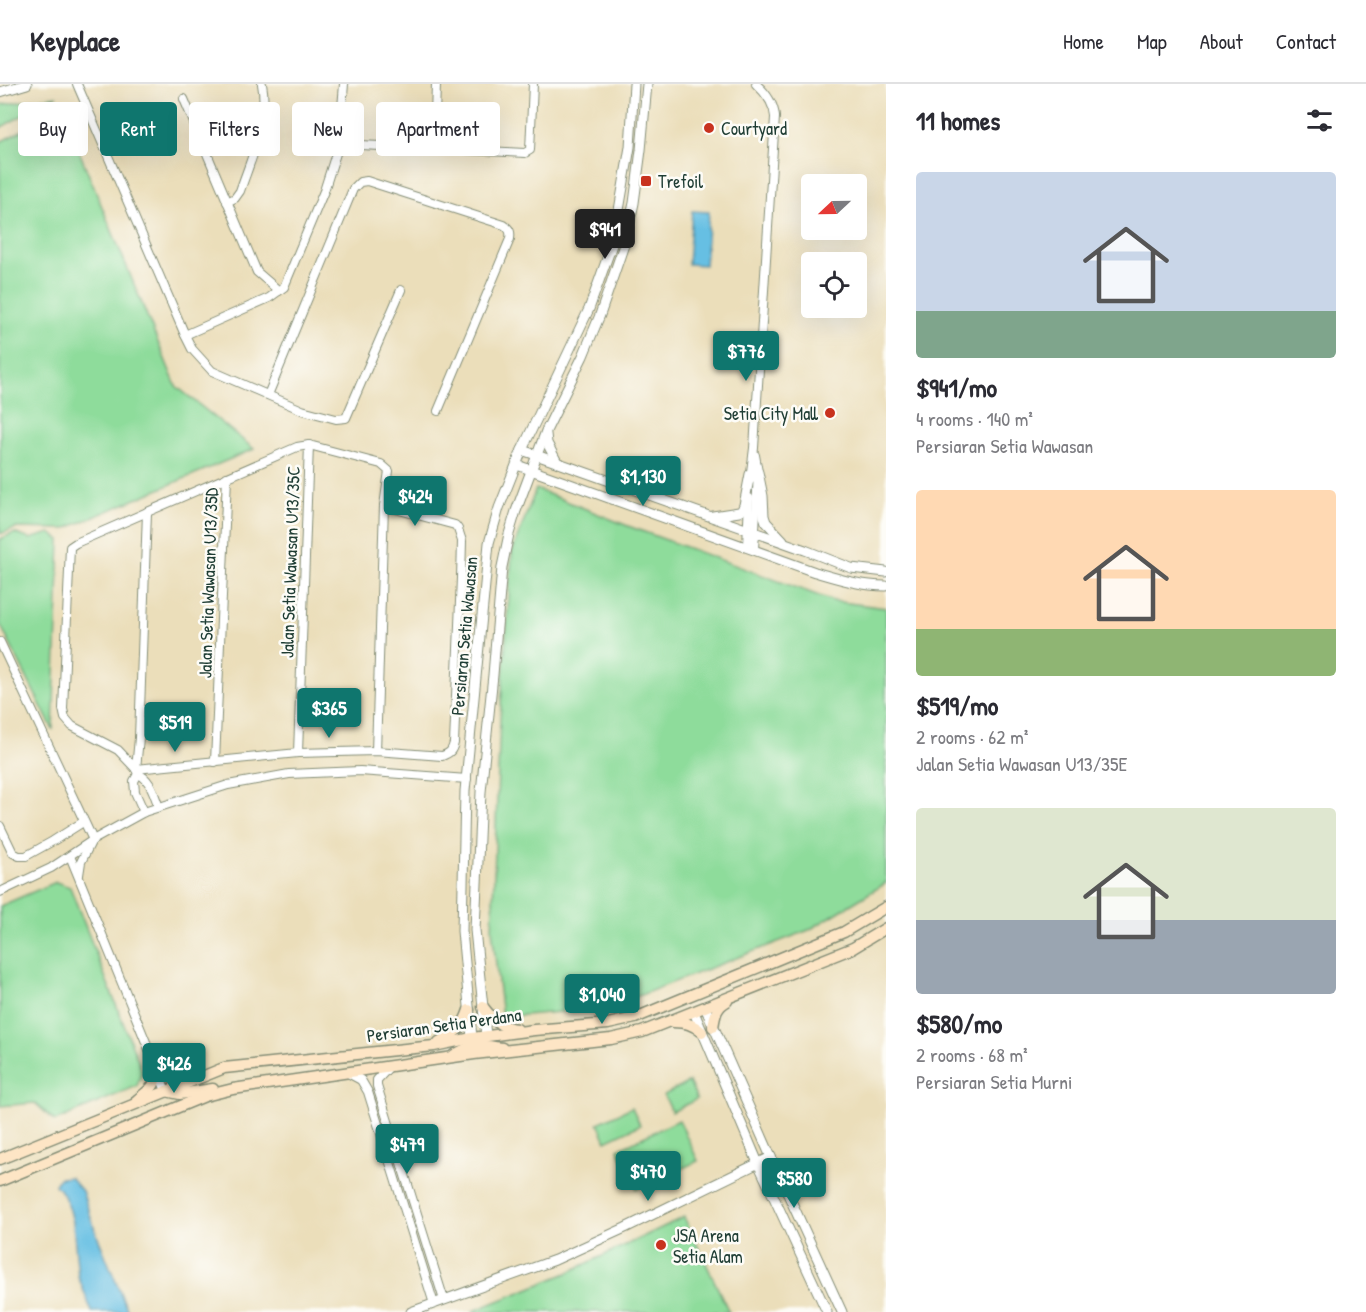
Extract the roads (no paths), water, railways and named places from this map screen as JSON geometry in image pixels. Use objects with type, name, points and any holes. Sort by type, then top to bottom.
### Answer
[{"type":"main road","name":"Persiaran Setia Perdana","points":[[0,1159],[224,1068],[434,1046],[534,1030],[608,1024],[635,1018],[844,932],[886,907]]},
{"type":"main road","name":"Persiaran Setia Perdana","points":[[0,1181],[205,1096],[228,1090],[450,1058],[611,1039],[642,1032],[698,1007],[740,993],[853,948],[886,928]]},
{"type":"main road","points":[[669,1004],[690,1000],[698,1007],[701,996],[716,985]]},
{"type":"main road","points":[[713,1027],[719,1007],[740,993]]},
{"type":"main road","points":[[483,1007],[496,1022],[502,1025],[512,1029],[534,1030]]},
{"type":"main road","points":[[434,1046],[461,1028],[469,1010]]},
{"type":"main road","points":[[667,1022],[688,1023],[702,1032]]},
{"type":"main road","points":[[450,1058],[479,1039],[514,1050]]},
{"type":"main road","points":[[155,1067],[169,1078],[178,1080],[204,1076]]},
{"type":"main road","points":[[128,1107],[156,1083],[155,1067]]},
{"type":"main road","points":[[166,1091],[180,1094],[210,1088],[228,1090]]},
{"type":"street","points":[[0,92],[27,84]]},
{"type":"street","points":[[77,84],[185,335],[192,349],[212,371],[302,410],[336,419],[346,418],[401,290]]},
{"type":"street","points":[[227,202],[235,198],[240,191],[261,130],[264,97],[262,84]]},
{"type":"street","points":[[342,102],[344,84]]},
{"type":"street","points":[[435,102],[436,84]]},
{"type":"street","points":[[500,152],[525,153],[530,150],[533,84]]},
{"type":"street","name":"Persiaran Setia Wawasan","points":[[479,1039],[469,1010],[462,931],[466,779],[489,543],[499,508],[522,450],[589,309],[614,239],[630,147],[634,84]]},
{"type":"street","name":"Persiaran Setia Wawasan","points":[[479,1039],[483,1007],[476,930],[481,795],[502,567],[513,518],[531,470],[546,431],[600,315],[626,239],[634,203],[647,84]]},
{"type":"street","points":[[646,98],[653,84]]},
{"type":"street","points":[[750,549],[754,448],[775,117],[775,108],[756,84]]},
{"type":"street","points":[[184,99],[257,272],[279,291]]},
{"type":"street","points":[[185,335],[269,298],[284,287],[324,191],[335,156]]},
{"type":"street","points":[[268,395],[353,189],[360,182],[367,181],[504,225],[511,233],[438,411]]},
{"type":"street","points":[[546,431],[547,444],[557,462]]},
{"type":"street","points":[[159,807],[145,777],[137,772],[118,750],[72,726],[65,718],[63,709],[70,547],[297,447],[309,445],[381,464],[389,471],[384,506],[376,751]]},
{"type":"street","name":"Jalan Setia Wawasan U13/35C","points":[[298,753],[309,445]]},
{"type":"street","points":[[522,450],[787,543],[851,568],[886,572]]},
{"type":"street","points":[[517,465],[815,572],[868,586],[886,586]]},
{"type":"street","points":[[711,516],[742,510],[754,473]]},
{"type":"street","points":[[754,473],[763,496],[766,522],[787,543]]},
{"type":"street","name":"Jalan Setia Wawasan U13/35D","points":[[215,762],[227,477]]},
{"type":"street","points":[[527,483],[538,477],[550,477]]},
{"type":"street","points":[[137,772],[298,753],[376,751],[442,756],[449,754],[454,743],[462,541],[455,525],[384,506]]},
{"type":"street","points":[[144,812],[135,792],[134,781],[137,772],[139,738],[147,512]]},
{"type":"street","points":[[0,642],[92,841]]},
{"type":"street","points":[[0,892],[55,866],[92,841],[144,812],[228,785],[289,774],[360,771],[466,779],[484,767]]},
{"type":"street","points":[[466,779],[481,795]]},
{"type":"street","points":[[0,826],[14,853],[26,856],[53,842],[83,822]]},
{"type":"street","points":[[78,877],[81,862],[92,841]]},
{"type":"street","points":[[70,856],[166,1091]]},
{"type":"street","points":[[55,866],[70,868],[78,877]]},
{"type":"street","points":[[698,1007],[713,1027],[842,1312]]},
{"type":"street","points":[[698,1007],[702,1032],[758,1163],[827,1312]]},
{"type":"street","points":[[390,1066],[377,1080],[376,1086],[444,1300]]},
{"type":"street","points":[[347,1072],[361,1080],[368,1092],[434,1304]]},
{"type":"street","points":[[743,1171],[748,1156],[748,1140]]},
{"type":"street","points":[[411,1312],[555,1260],[771,1157]]},
{"type":"street","points":[[743,1171],[754,1173],[767,1183]]},
{"type":"water","points":[[692,211],[709,212],[705,265],[688,264]]},
{"type":"water","points":[[70,1177],[82,1191],[128,1312],[92,1312],[78,1276],[70,1210],[63,1194],[55,1185],[59,1178]]},
{"type":"place","name":"Courtyard","points":[[709,128]]},
{"type":"place","name":"Trefoil","points":[[646,181]]},
{"type":"place","name":"Setia City Mall","points":[[830,413]]},
{"type":"place","name":"JSA Arena Setia Alam","points":[[661,1245]]}]
